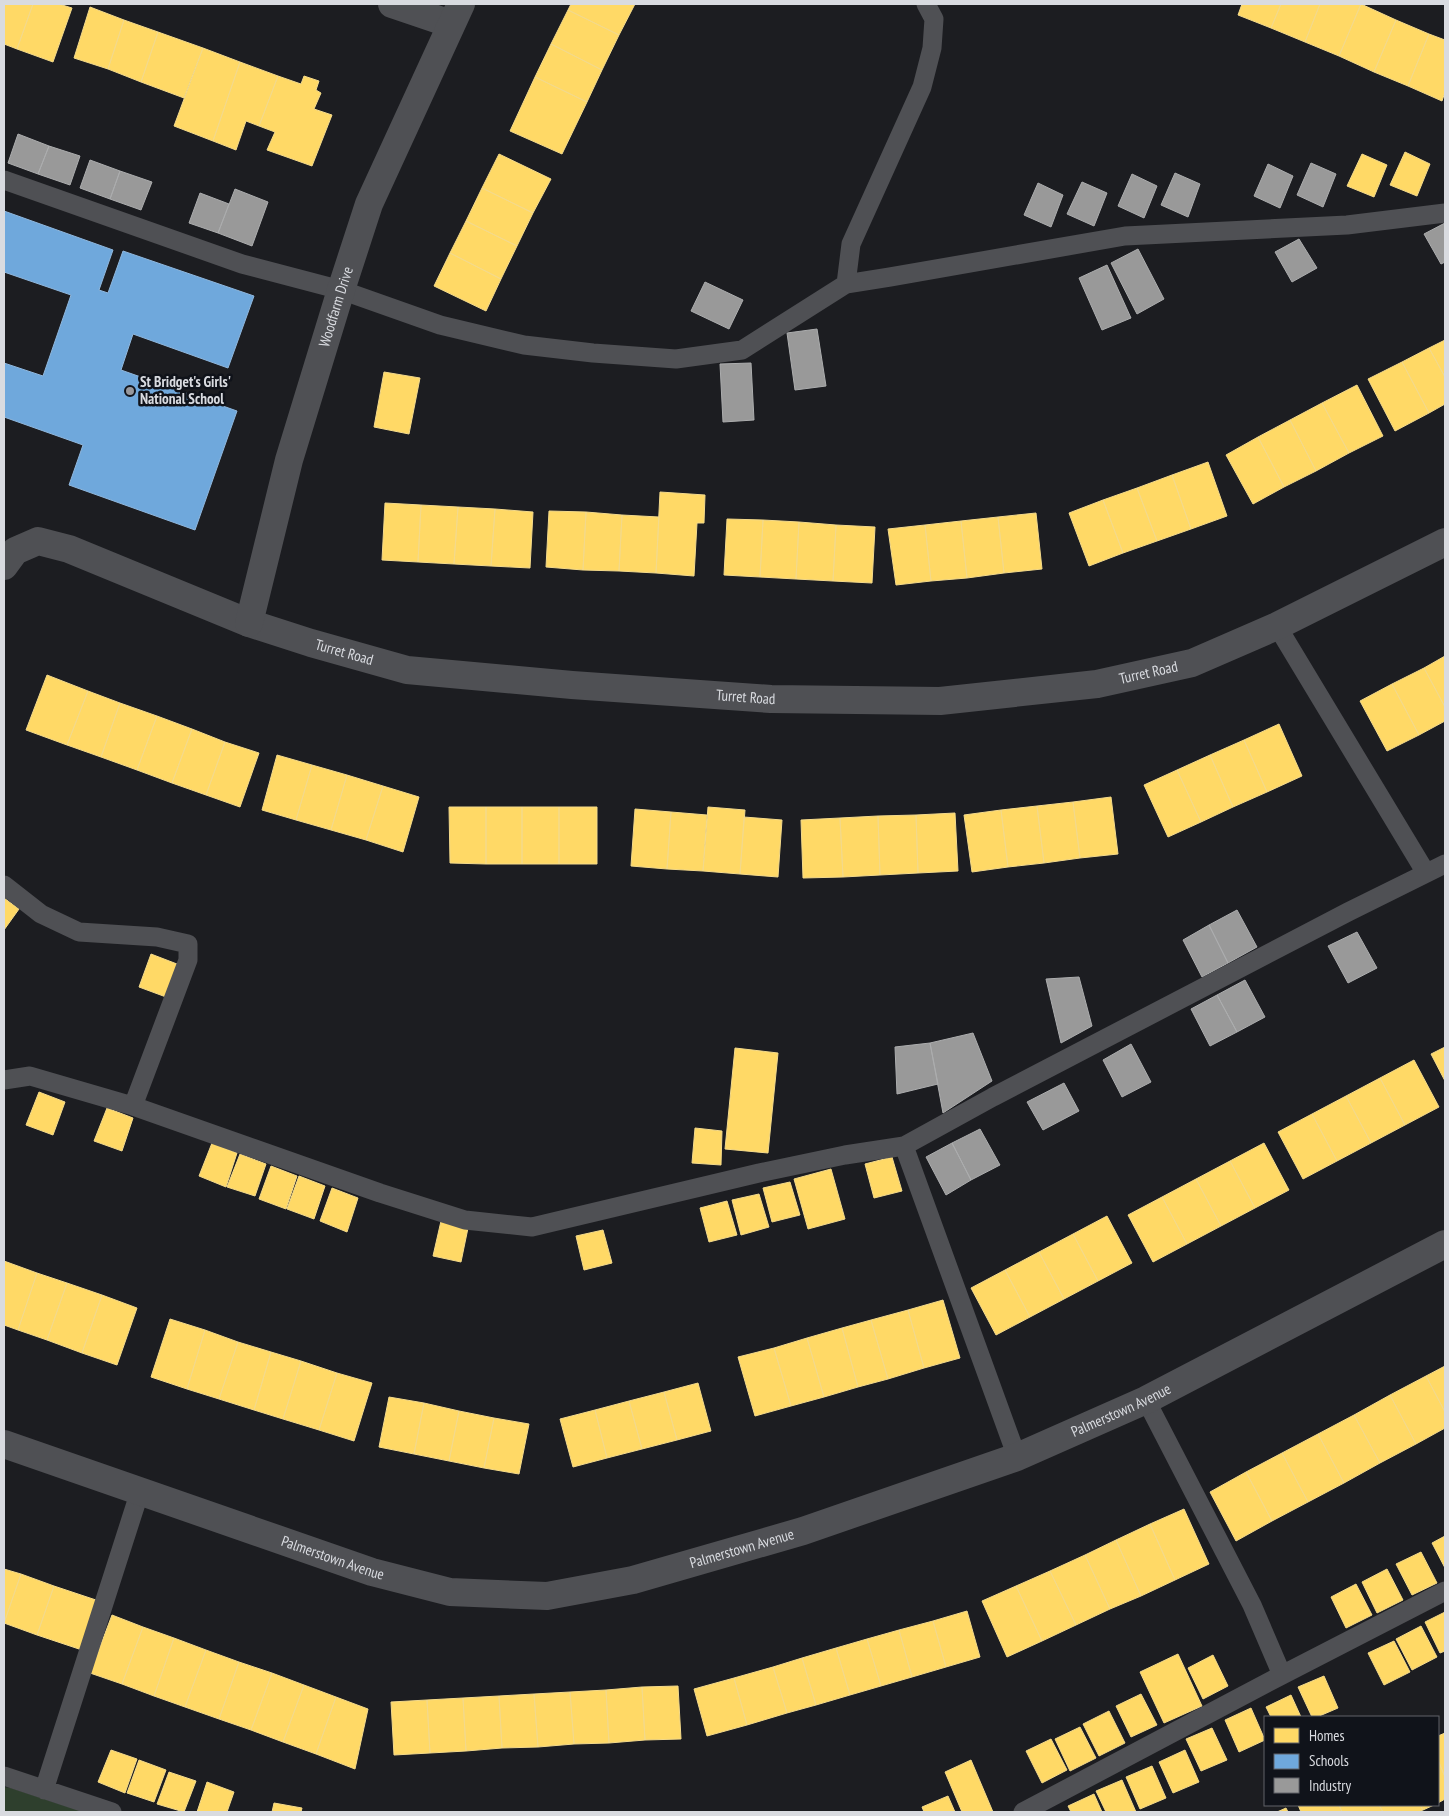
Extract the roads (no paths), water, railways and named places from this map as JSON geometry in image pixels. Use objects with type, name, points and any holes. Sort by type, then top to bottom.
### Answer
[{"type":"street","points":[[392,4],[456,14]]},
{"type":"street","name":"Woodfarm Drive","points":[[249,623],[289,460],[369,204],[456,14]]},
{"type":"street","name":"Turret Road","points":[[4,566],[15,550],[38,541],[69,550],[249,623],[407,670],[572,685],[771,699],[940,701],[1097,684],[1192,663],[1277,626],[1445,542]]},
{"type":"street","name":"Palmerstown Avenue","points":[[4,1444],[372,1572],[450,1592],[547,1596],[633,1580],[794,1533],[1017,1457],[1146,1400],[1445,1244]]},
{"type":"lane","points":[[846,284],[851,244],[922,87],[932,48],[934,19],[926,4]]},
{"type":"lane","points":[[4,180],[242,264],[341,290],[440,325],[524,345],[593,353],[676,359],[742,350],[846,284],[1125,236],[1347,225],[1445,213]]},
{"type":"lane","points":[[1277,626],[1426,873]]},
{"type":"lane","points":[[4,1080],[30,1076],[133,1106],[380,1193],[465,1220],[532,1227],[759,1173],[845,1155],[904,1146],[1348,912],[1445,864]]},
{"type":"lane","points":[[4,885],[42,914],[79,932],[157,937],[188,944],[188,960],[133,1106]]},
{"type":"lane","points":[[904,1146],[1017,1457]]},
{"type":"lane","points":[[1146,1400],[1252,1605],[1282,1675]]},
{"type":"lane","points":[[44,1790],[140,1491]]},
{"type":"lane","points":[[1023,1812],[1445,1591]]},
{"type":"lane","points":[[4,1776],[112,1812]]},
{"type":"place","name":"St Bridget's Girls' National School","points":[[130,391]]}]
